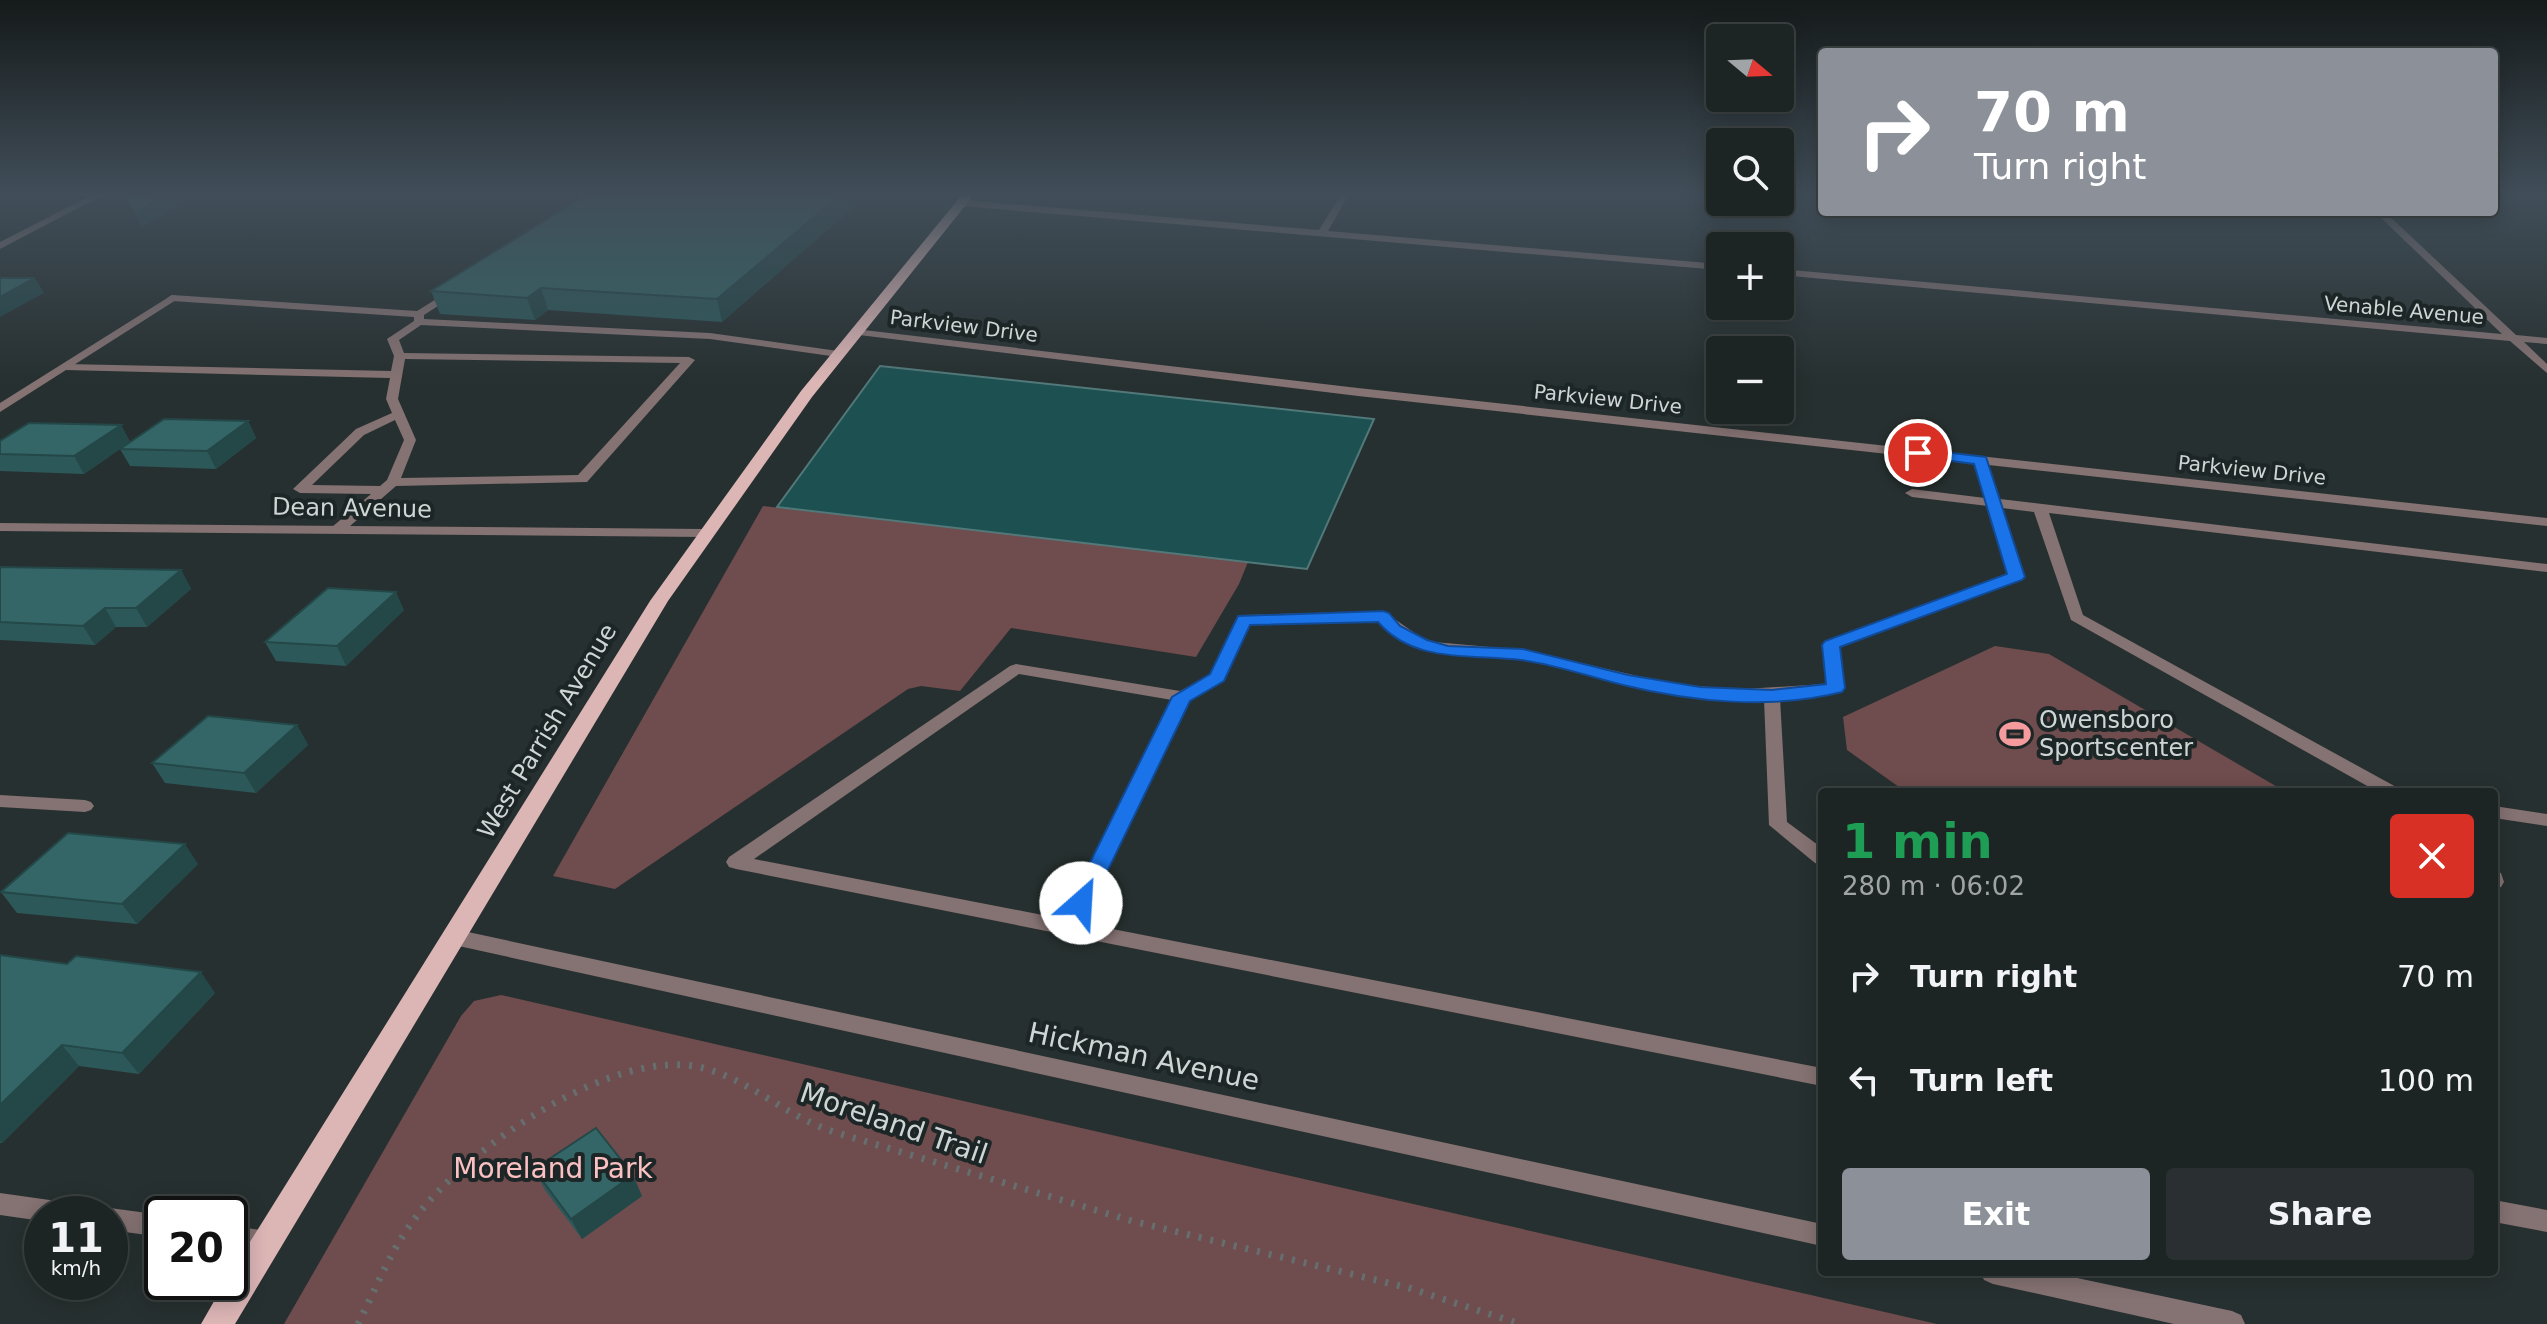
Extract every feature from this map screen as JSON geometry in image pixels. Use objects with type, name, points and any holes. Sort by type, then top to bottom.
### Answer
[{"type":"main road","name":"West Parrish Avenue","points":[[217,1324],[703,533],[855,332],[916,258]]},
{"type":"street","points":[[1612,258],[1706,266]]},
{"type":"street","points":[[2428,258],[2547,370]]},
{"type":"street","name":"Venable Avenue","points":[[1794,273],[2547,341]]},
{"type":"street","points":[[337,530],[388,486],[410,440],[392,399],[400,356],[393,339],[458,289]]},
{"type":"street","points":[[0,408],[172,298],[419,318],[710,336],[838,354]]},
{"type":"street","name":"Parkview Drive","points":[[855,332],[1311,387],[2547,522]]},
{"type":"street","points":[[399,414],[360,432],[300,489],[582,479],[689,360],[400,356]]},
{"type":"street","points":[[66,367],[397,375]]},
{"type":"street","points":[[1069,928],[1182,697],[1218,677],[1244,620],[1383,616],[1394,629],[1421,644],[1448,651],[1523,655],[1655,686],[1700,693],[1772,696],[1835,688],[1831,645],[2016,577],[1981,460]]},
{"type":"street","points":[[1912,493],[2547,568]]},
{"type":"street","points":[[2040,508],[2076,617],[2385,788]]},
{"type":"street","name":"Dean Avenue","points":[[0,527],[703,533]]},
{"type":"street","points":[[1182,697],[1016,669],[736,862],[1818,1076]]},
{"type":"street","points":[[1772,696],[1778,825],[1818,855]]},
{"type":"street","points":[[0,801],[85,806]]},
{"type":"street","points":[[2498,813],[2547,820]]},
{"type":"street","name":"Hickman Avenue","points":[[454,937],[1818,1234]]},
{"type":"street","points":[[0,1204],[24,1207]]},
{"type":"street","points":[[2498,1212],[2547,1221]]},
{"type":"street","points":[[248,1238],[268,1241]]},
{"type":"street","points":[[2047,1278],[2232,1324]]},
{"type":"path","name":"Moreland Trail","points":[[358,1324],[415,1218],[459,1170],[518,1125],[589,1085],[676,1064],[703,1067],[725,1076],[814,1125],[985,1178],[1216,1243],[1472,1304],[1520,1324]]},
{"type":"green space","points":[[763,506],[1248,562],[1239,584],[1196,657],[1011,628],[960,691],[921,686],[908,689],[615,889],[553,876]]},
{"type":"green space","name":"Owensboro Sportscenter","points":[[1995,646],[2049,654],[2279,788],[1900,788],[1847,750],[1843,717]]},
{"type":"green space","name":"Moreland Park","points":[[501,995],[1937,1324],[284,1324],[461,1016],[474,1001]]},
{"type":"water","points":[[880,366],[1374,419],[1307,569],[777,507]]},
{"type":"building","points":[[485,258],[766,258],[717,299],[541,288],[527,298],[431,291]]},
{"type":"building","points":[[0,278],[35,278],[0,297]]},
{"type":"building","points":[[164,419],[248,421],[207,451],[120,449]]},
{"type":"building","points":[[29,423],[121,425],[74,456],[0,454],[0,441]]},
{"type":"building","points":[[0,567],[181,570],[136,608],[105,608],[83,626],[0,622]]},
{"type":"building","points":[[328,588],[396,592],[337,646],[265,642]]},
{"type":"building","points":[[208,716],[297,725],[244,773],[152,763]]},
{"type":"building","points":[[68,833],[185,844],[122,904],[1,892]]},
{"type":"building","points":[[0,955],[67,964],[76,956],[201,972],[122,1053],[62,1045],[0,1105]]},
{"type":"building","points":[[596,1128],[633,1175],[571,1219],[534,1169]]},
{"type":"place","name":"Owensboro Sportscenter","points":[[2015,734]]},
{"type":"route","points":[[1081,903],[1182,697],[1218,677],[1244,620],[1383,616],[1394,629],[1421,644],[1448,651],[1523,655],[1655,686],[1700,693],[1772,696],[1835,688],[1831,645],[2016,577],[1981,460],[1918,453]]}]
